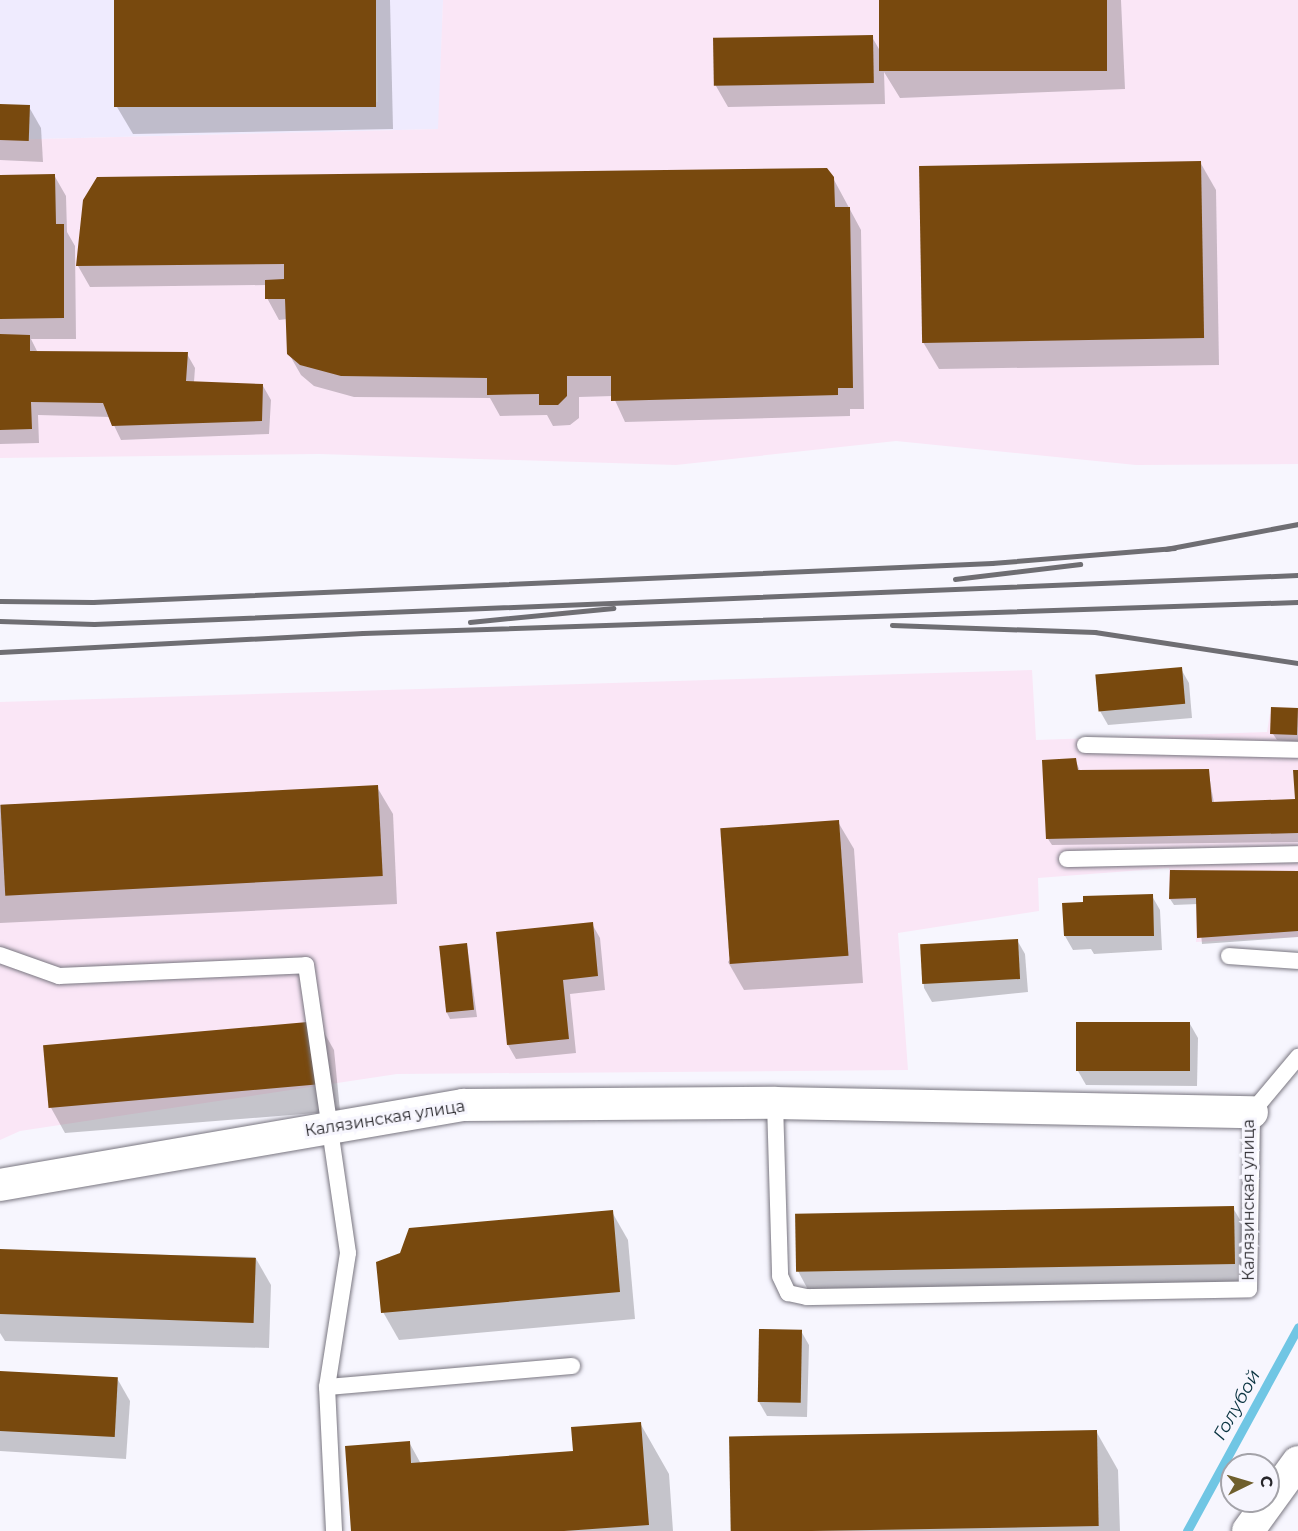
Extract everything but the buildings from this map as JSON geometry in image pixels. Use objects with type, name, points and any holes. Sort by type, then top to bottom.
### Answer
[{"type":"street","name":"Калязинская улица","points":[[0,1185],[330,1126],[463,1106],[775,1103],[1252,1112]]},
{"type":"street","points":[[1248,1531],[1298,1462]]},
{"type":"lane","points":[[1085,745],[1298,750]]},
{"type":"lane","points":[[1067,859],[1298,854]]},
{"type":"lane","points":[[0,955],[59,976],[306,965],[348,1253],[327,1387],[334,1531]]},
{"type":"lane","points":[[1229,956],[1298,961]]},
{"type":"lane","points":[[1252,1112],[1298,1057]]},
{"type":"lane","name":"Калязинская улица","points":[[775,1103],[780,1276],[788,1293],[807,1297],[1249,1289],[1252,1112]]},
{"type":"lane","points":[[327,1387],[572,1366]]},
{"type":"shaded area","points":[[0,0],[114,0],[116,107],[378,102],[376,0],[443,0],[439,129],[0,140]]},
{"type":"shaded area","points":[[443,0],[1298,0],[1298,464],[1136,465],[896,441],[676,465],[319,454],[0,458],[0,140],[438,129]]},
{"type":"shaded area","points":[[1032,670],[1036,740],[1267,732],[1271,707],[1298,708],[1298,937],[1196,942],[1196,900],[1169,900],[1169,868],[1038,878],[1039,911],[898,933],[908,1070],[397,1074],[20,1131],[0,1140],[0,702]]},
{"type":"waterway","name":"Голубой","points":[[1187,1531],[1298,1327]]},
{"type":"railway","points":[[1166,549],[1298,524]]},
{"type":"railway","points":[[0,601],[93,602],[992,563],[1174,548]]},
{"type":"railway","points":[[955,579],[1080,564]]},
{"type":"railway","points":[[0,621],[94,624],[1298,575]]},
{"type":"railway","points":[[0,652],[363,633],[1298,602]]},
{"type":"railway","points":[[470,622],[613,608]]},
{"type":"railway","points":[[892,625],[1095,632],[1298,663]]}]
